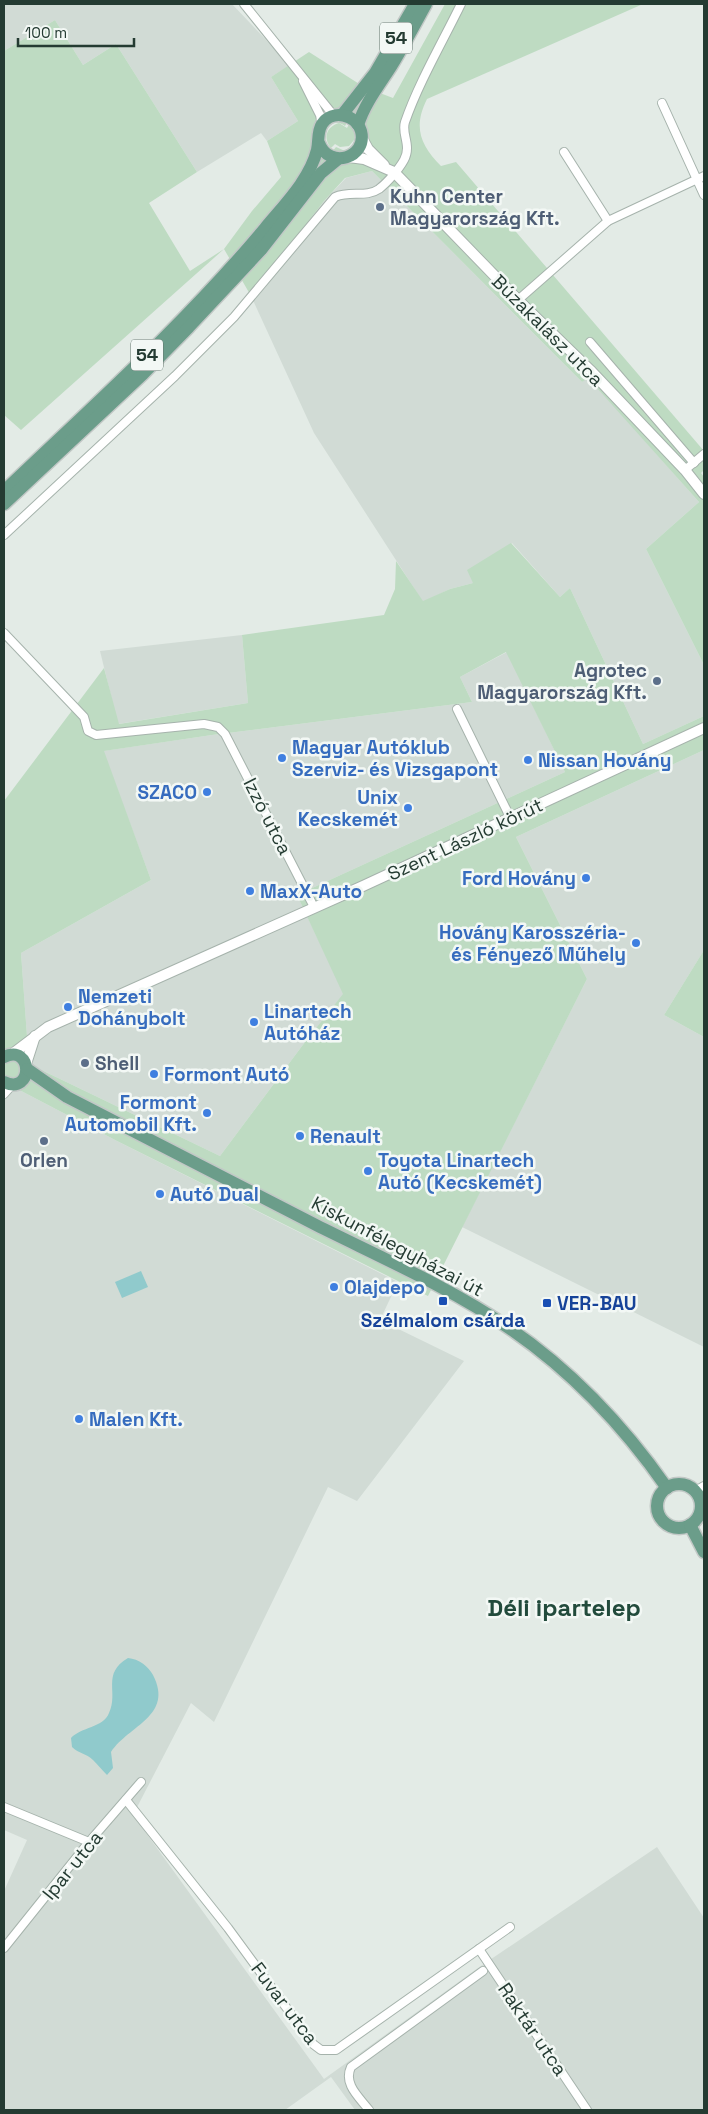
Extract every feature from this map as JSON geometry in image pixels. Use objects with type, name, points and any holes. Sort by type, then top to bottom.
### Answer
[{"type":"main road","name":"54","points":[[4,491],[175,328],[252,243],[299,185],[315,158],[319,142],[319,131],[322,125],[338,116],[375,73],[415,4]]},
{"type":"main road","name":"54","points":[[4,504],[143,374],[189,327],[261,250],[321,173],[358,149],[361,114],[426,4]]},
{"type":"main road","points":[[338,116],[350,117],[360,131]]},
{"type":"main road","points":[[319,142],[328,155],[344,158]]},
{"type":"main road","name":"Kiskunfélegyházai út","points":[[7,1056],[20,1057],[26,1066],[67,1097],[412,1274],[469,1304],[509,1328],[560,1367],[603,1408],[649,1463],[667,1488]]},
{"type":"main road","points":[[10,1086],[25,1076],[26,1066]]},
{"type":"main road","name":"Kiskunfélegyházai út","points":[[10,1086],[67,1097]]},
{"type":"main road","points":[[682,1484],[700,1489],[701,1510],[699,1516],[690,1525],[673,1527],[659,1515],[658,1503],[662,1492],[667,1488],[682,1484]]},
{"type":"main road","points":[[690,1525],[704,1552]]},
{"type":"street","points":[[244,4],[299,72],[338,116]]},
{"type":"street","points":[[4,535],[175,376],[234,317],[335,196],[345,193],[373,193],[381,188],[391,171],[404,160],[408,142],[404,126],[409,112],[461,4]]},
{"type":"street","points":[[299,72],[320,115],[322,125]]},
{"type":"street","points":[[662,103],[701,178],[704,194]]},
{"type":"street","name":"Búzakalász utca","points":[[360,131],[368,149],[590,370],[685,470],[704,494]]},
{"type":"street","points":[[564,152],[608,221]]},
{"type":"street","name":"Búzakalász utca","points":[[344,158],[364,159],[391,171]]},
{"type":"street","points":[[518,300],[608,221],[701,178]]},
{"type":"street","name":"Búzakalász utca","points":[[590,342],[694,463]]},
{"type":"street","points":[[685,470],[704,454]]},
{"type":"street","name":"Izzó utca","points":[[4,633],[84,717],[88,731],[96,735],[204,724],[218,727],[225,734],[314,907]]},
{"type":"street","points":[[457,709],[510,817]]},
{"type":"street","name":"Szent László körút","points":[[7,1056],[48,1027],[704,728]]},
{"type":"street","points":[[26,1066],[35,1035]]},
{"type":"street","name":"Ipar utca","points":[[4,1948],[89,1842],[141,1782]]},
{"type":"street","name":"Fuvar utca","points":[[126,1800],[228,1928],[313,2044],[321,2050],[336,2050],[510,1926]]},
{"type":"street","points":[[4,1807],[89,1842]]},
{"type":"street","name":"Raktár utca","points":[[479,1949],[587,2110]]},
{"type":"street","points":[[369,2110],[349,2083],[348,2073],[352,2067],[482,1971]]},
{"type":"shaded area","points":[[4,4],[232,4],[290,65],[271,77],[298,121],[267,141],[261,133],[197,172],[116,44],[83,65],[55,20],[4,51]]},
{"type":"shaded area","points":[[372,171],[582,382],[588,377],[699,502],[646,549],[704,665],[704,716],[643,744],[570,588],[560,597],[512,543],[473,583],[450,589],[423,602],[314,433],[251,296],[324,201],[346,178]]},
{"type":"shaded area","points":[[242,635],[248,703],[118,724],[100,651]]},
{"type":"shaded area","points":[[507,652],[565,772],[297,895],[344,994],[302,1046],[220,1156],[29,1064],[21,953],[151,880],[103,751],[212,735],[472,702],[460,677]]},
{"type":"shaded area","points":[[704,750],[704,950],[664,1015],[704,1037],[704,1347],[462,1227],[587,979],[516,837]]},
{"type":"shaded area","points":[[4,1082],[398,1282],[380,1320],[464,1361],[357,1501],[328,1487],[214,1722],[191,1703],[133,1815],[324,2079],[478,1968],[657,1847],[704,1918],[704,2110],[355,2110],[331,2077],[285,2110],[4,2110],[4,1891],[27,1840],[4,1830]]},
{"type":"green space","points":[[445,4],[643,4],[427,99],[420,118],[420,127],[421,135],[428,151],[441,166],[456,162],[704,451],[704,470],[701,473],[704,477],[704,665],[646,549],[699,502],[588,378],[582,382],[372,171],[345,178],[324,201],[251,296],[224,249],[252,211],[281,177],[267,141],[298,121],[271,77],[309,52],[364,87],[393,98]],"holes":[[[348,121],[356,131],[355,143],[345,151],[336,147],[332,152],[324,141],[325,129],[332,123],[340,123],[345,126]]]},
{"type":"green space","points":[[55,20],[83,65],[116,44],[197,172],[149,203],[190,271],[224,249],[21,430],[4,415],[4,51]]},
{"type":"green space","points":[[339,123],[347,128],[349,124],[351,126],[355,133],[354,140],[349,146],[340,147],[335,144],[331,148],[327,140],[327,133],[331,127]]},
{"type":"green space","points":[[511,543],[560,597],[570,588],[643,744],[704,716],[704,750],[516,837],[587,979],[428,1296],[117,1141],[4,1082],[4,801],[104,668],[119,724],[248,703],[242,635],[384,615],[395,589],[396,561],[423,601],[450,589],[473,583],[467,570]],"holes":[[[506,652],[565,772],[297,895],[343,994],[220,1156],[29,1064],[21,953],[151,880],[104,751],[212,735],[472,702],[460,677]]]},
{"type":"green space","points":[[704,950],[704,1037],[664,1015]]},
{"type":"water","points":[[141,1271],[148,1287],[122,1298],[115,1282]]},
{"type":"water","points":[[128,1658],[139,1661],[151,1672],[158,1689],[158,1701],[147,1719],[111,1752],[113,1768],[107,1775],[90,1758],[72,1747],[71,1738],[75,1734],[97,1725],[106,1718],[112,1705],[112,1684],[115,1670]]},
{"type":"place","name":"Kuhn Center Magyarország Kft.","points":[[380,207]]},
{"type":"place","name":"Agrotec Magyarország Kft.","points":[[657,681]]},
{"type":"place","name":"Magyar Autóklub Szerviz- és Vizsgapont","points":[[282,758]]},
{"type":"place","name":"Nissan Hovány","points":[[528,760]]},
{"type":"place","name":"SZACO","points":[[207,792]]},
{"type":"place","name":"Unix Kecskemét","points":[[408,808]]},
{"type":"place","name":"Ford Hovány","points":[[586,878]]},
{"type":"place","name":"MaxX-Auto","points":[[250,891]]},
{"type":"place","name":"Hovány Karosszéria- és Fényező Műhely","points":[[636,943]]},
{"type":"place","name":"Nemzeti Dohánybolt","points":[[68,1007]]},
{"type":"place","name":"Linartech Autóház","points":[[254,1022]]},
{"type":"place","name":"Shell","points":[[85,1063]]},
{"type":"place","name":"Formont Autó","points":[[154,1074]]},
{"type":"place","name":"Formont Automobil Kft.","points":[[207,1113]]},
{"type":"place","name":"Renault","points":[[300,1136]]},
{"type":"place","name":"Orlen","points":[[44,1141]]},
{"type":"place","name":"Toyota Linartech Autó (Kecskemét)","points":[[368,1171]]},
{"type":"place","name":"Autó Dual","points":[[160,1194]]},
{"type":"place","name":"Olajdepo","points":[[334,1287]]},
{"type":"place","name":"Szélmalom csárda","points":[[443,1301]]},
{"type":"place","name":"VER-BAU","points":[[547,1303]]},
{"type":"place","name":"Malen Kft.","points":[[79,1419]]},
{"type":"district","name":"Déli ipartelep","points":[[564,1608]]}]
